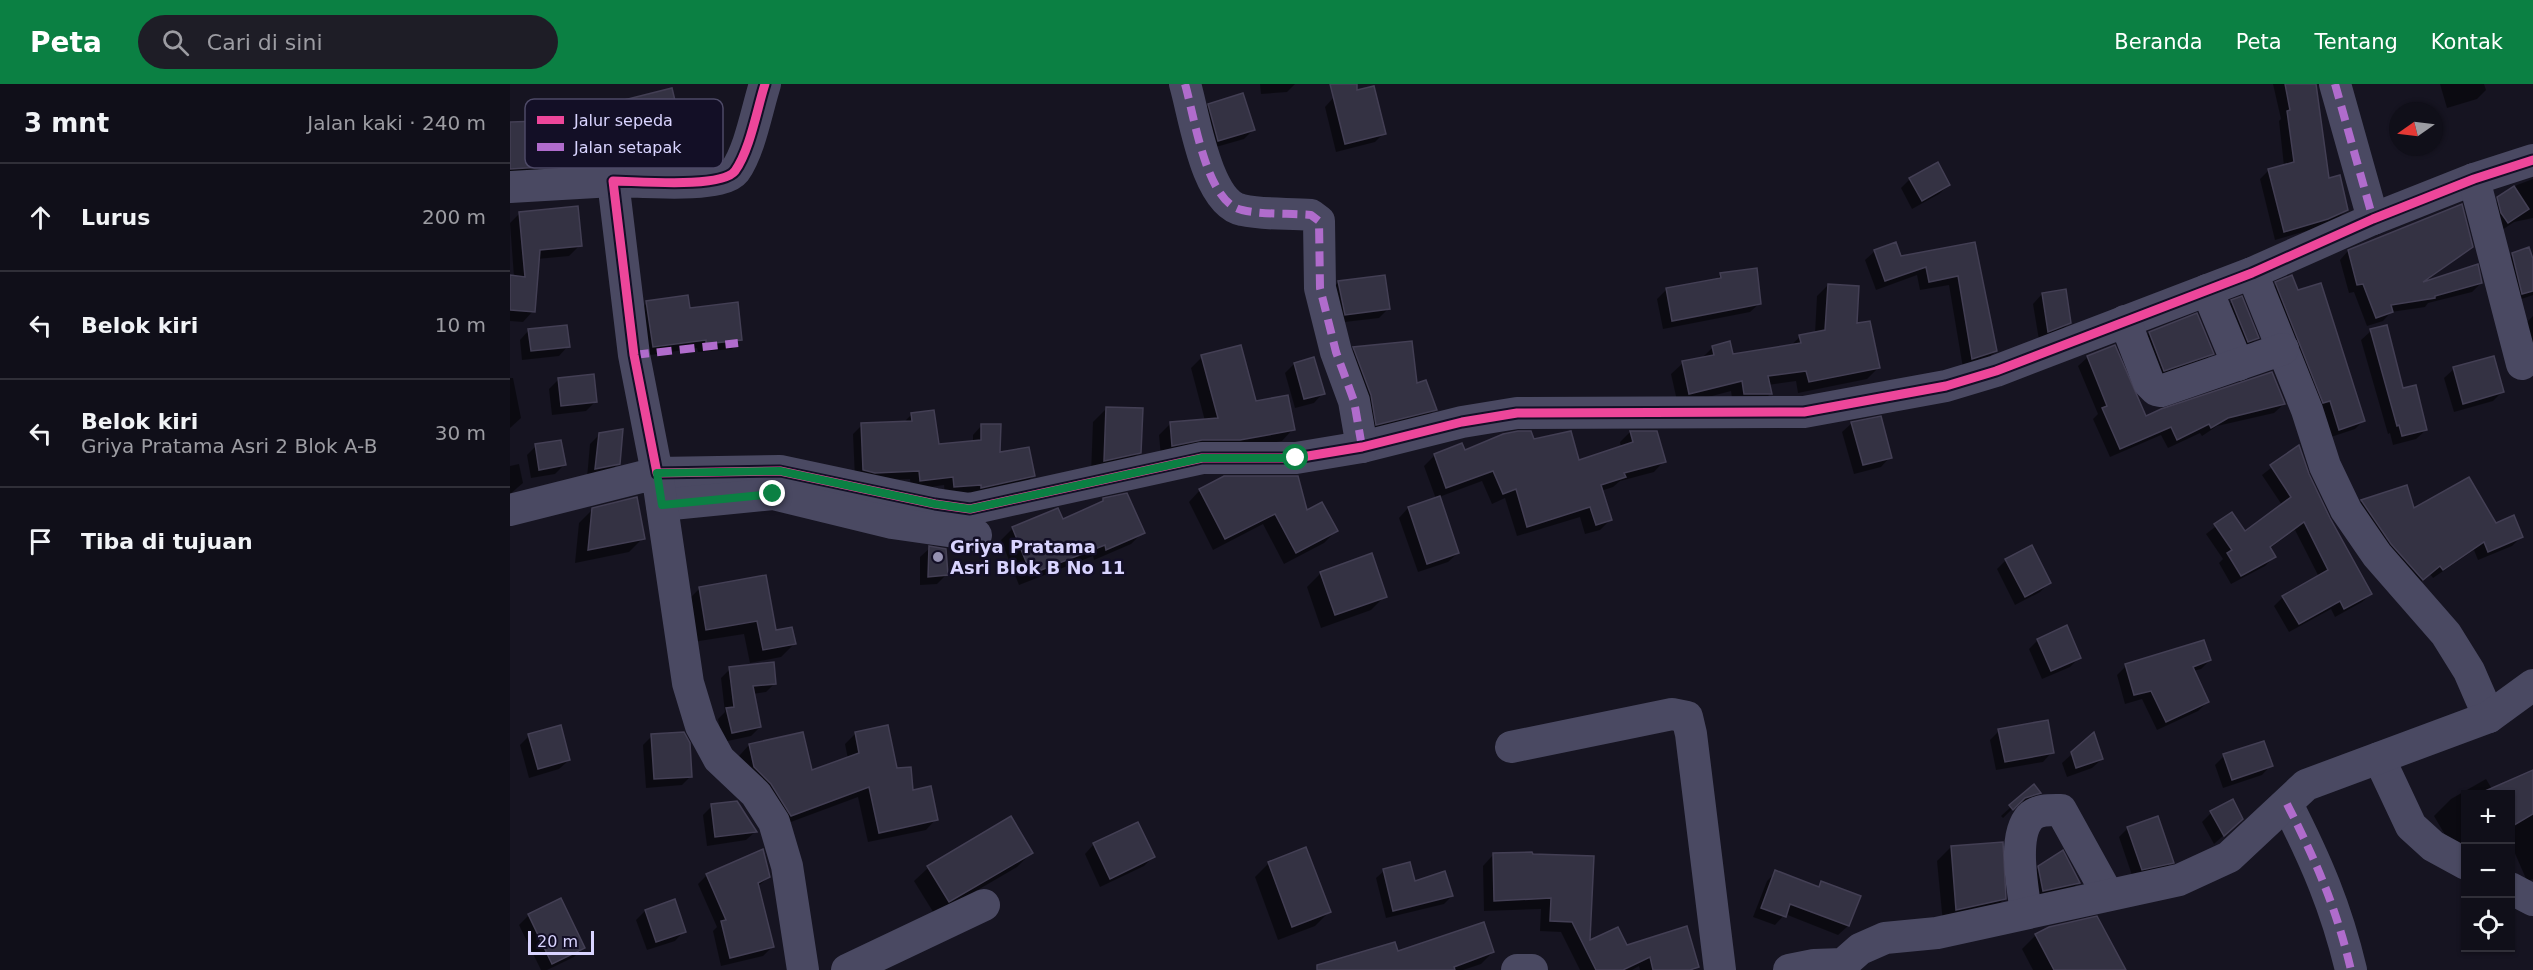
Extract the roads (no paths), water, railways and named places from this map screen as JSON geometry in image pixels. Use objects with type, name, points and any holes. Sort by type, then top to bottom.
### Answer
[{"type":"street","points":[[510,187],[613,181],[702,182],[720,179],[733,173],[741,159],[765,84]]},
{"type":"street","points":[[1185,84],[1202,150],[1217,189],[1226,201],[1240,210],[1311,215],[1319,221],[1320,288],[1336,352],[1354,401],[1362,447]]},
{"type":"street","points":[[2335,84],[2373,219]]},
{"type":"street","points":[[510,510],[657,473],[780,471],[935,504],[970,509],[1202,458],[1296,458],[1362,447],[1462,422],[1517,413],[1804,412],[1946,386],[1996,371],[2252,273],[2373,219],[2474,179],[2533,160]]},
{"type":"street","points":[[2474,179],[2522,364]]},
{"type":"street","points":[[613,181],[634,355],[657,473],[688,683],[701,726],[719,759],[756,794],[774,822],[788,866],[803,970]]},
{"type":"street","points":[[2252,273],[2307,410],[2325,466],[2346,510],[2377,555],[2446,634],[2469,671],[2489,717]]},
{"type":"street","points":[[2207,290],[2238,365]]},
{"type":"street","points":[[2125,321],[2145,372],[2156,390],[2162,391],[2283,349]]},
{"type":"street","points":[[662,505],[773,494],[892,523],[976,535]]},
{"type":"street","points":[[1789,970],[1814,965],[1843,967],[1860,949],[1886,938],[1937,933],[2179,880],[2210,867],[2243,845],[2307,785],[2489,717],[2533,685]]},
{"type":"street","points":[[1511,747],[1672,714],[1687,717],[1720,970]]},
{"type":"street","points":[[2379,758],[2411,826],[2433,846],[2461,861]]},
{"type":"street","points":[[2287,804],[2320,869],[2340,922],[2351,970]]},
{"type":"street","points":[[2026,913],[2020,837],[2031,816],[2046,810],[2061,810],[2109,895]]},
{"type":"street","points":[[2515,890],[2533,900]]},
{"type":"street","points":[[848,970],[984,905]]},
{"type":"street","points":[[1517,970],[1532,970]]},
{"type":"place","name":"Griya Pratama Asri Blok B No 11","points":[[938,557]]}]
